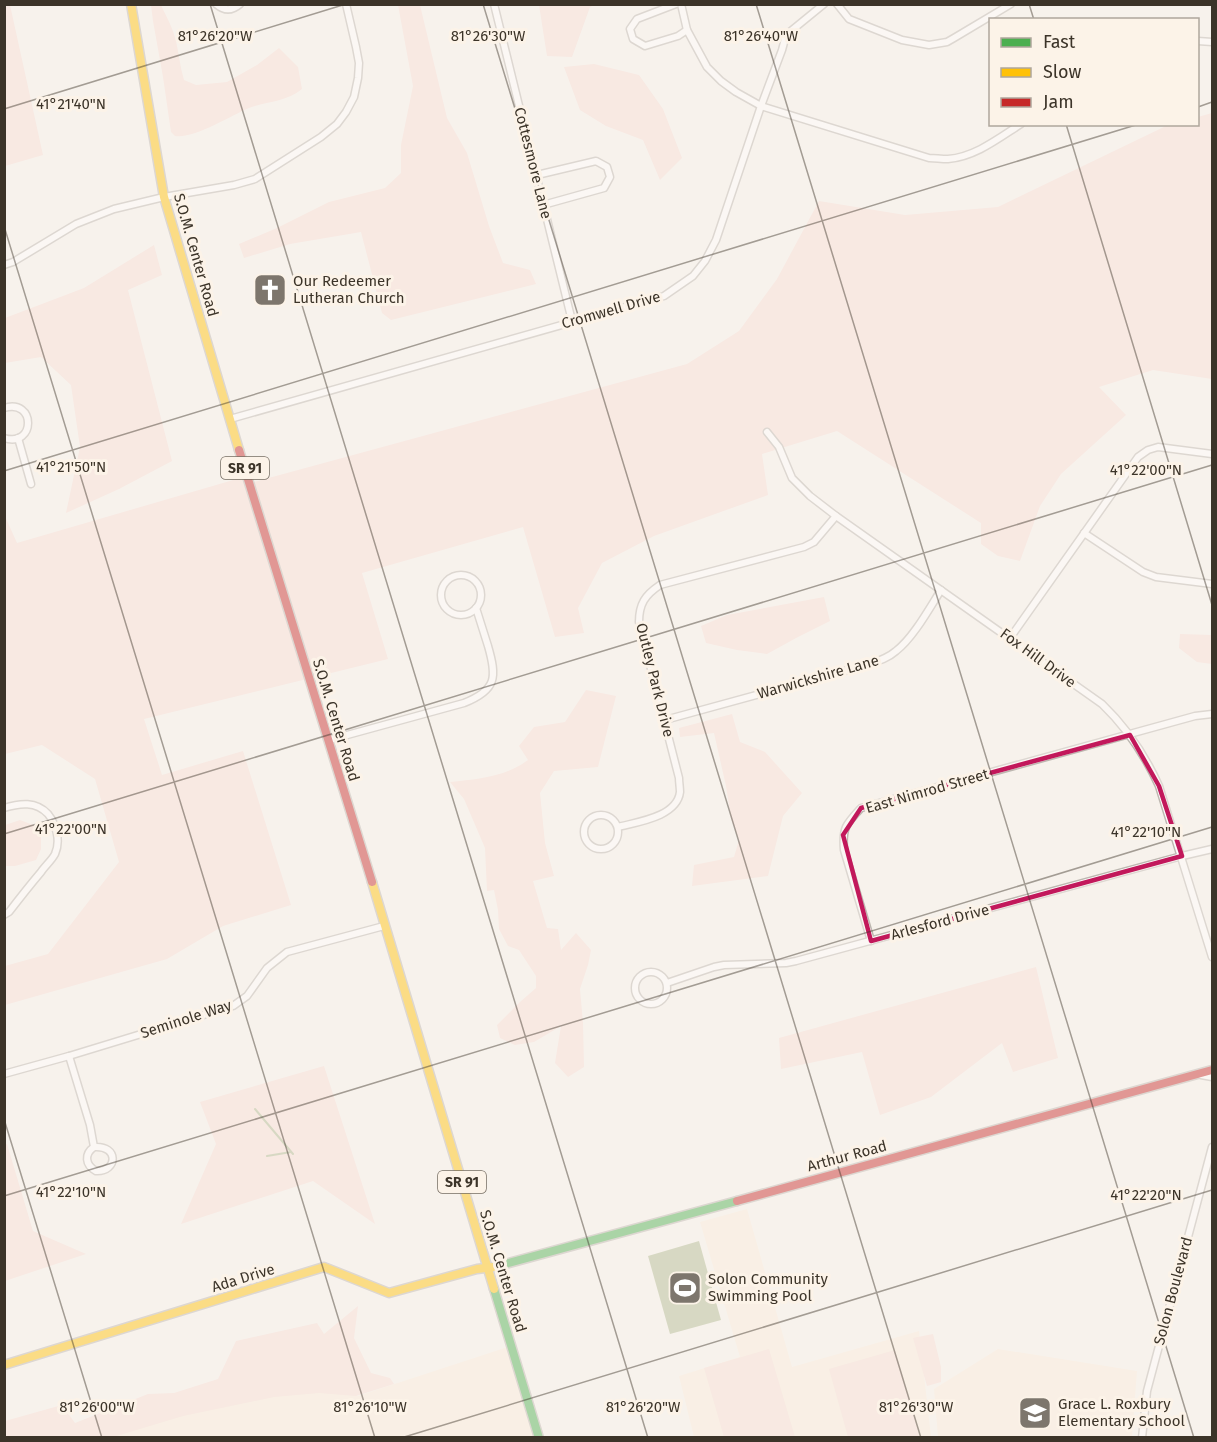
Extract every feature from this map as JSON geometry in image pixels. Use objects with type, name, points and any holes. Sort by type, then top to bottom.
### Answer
[{"type":"main road","name":"S.O.M. Center Road","points":[[131,4],[164,197],[539,1437]]},
{"type":"main road","name":"Arthur Road","points":[[488,1269],[1212,1070]]},
{"type":"main road","name":"Ada Drive","points":[[4,1365],[324,1267],[389,1293],[477,1269],[488,1269]]},
{"type":"street","points":[[216,4],[220,8],[230,10],[240,4]]},
{"type":"street","points":[[4,265],[13,262],[76,224],[114,209],[164,197],[234,185],[255,178],[321,137],[337,124],[346,112],[354,97],[358,78],[359,63],[346,4]]},
{"type":"street","name":"Cottesmore Lane","points":[[494,4],[572,321]]},
{"type":"street","points":[[676,4],[637,19],[630,28],[633,39],[645,46],[678,36],[687,30]]},
{"type":"street","points":[[681,4],[687,30],[707,66],[721,81],[761,106],[929,158],[950,159],[969,154],[1018,126]]},
{"type":"street","name":"Cromwell Drive","points":[[230,419],[664,296],[693,276],[705,261],[716,240],[786,35],[824,4]]},
{"type":"street","points":[[837,4],[849,19],[902,40],[929,45],[954,38],[1011,4]]},
{"type":"street","points":[[537,175],[596,161],[607,167],[610,177],[604,188],[543,205]]},
{"type":"street","points":[[4,408],[18,407],[26,414],[28,420],[27,431],[18,438],[14,440],[4,438]]},
{"type":"street","name":"Fox Hill Drive","points":[[767,432],[779,447],[792,478],[810,496],[1102,704],[1118,719],[1149,763],[1159,786],[1212,957]]},
{"type":"street","points":[[18,438],[31,484]]},
{"type":"street","points":[[1010,638],[1138,457],[1158,447],[1212,454]]},
{"type":"street","name":"Outley Park Drive","points":[[618,827],[662,815],[673,806],[680,794],[679,778],[639,622],[639,609],[651,591],[660,585],[804,547],[814,542],[836,516]]},
{"type":"street","points":[[1084,533],[1143,572],[1156,577],[1212,584]]},
{"type":"street","points":[[328,740],[479,697],[490,686],[494,672],[477,608],[482,596],[481,589],[478,583],[467,575],[460,574],[448,579],[441,591],[443,604],[447,609],[459,615],[477,608]]},
{"type":"street","name":"Warwickshire Lane","points":[[664,720],[883,659],[906,642],[941,590]]},
{"type":"street","name":"East Nimrod Street","points":[[871,941],[844,850],[843,835],[849,821],[861,808],[1195,716],[1212,714]]},
{"type":"street","points":[[4,808],[30,804],[41,809],[55,826],[58,839],[56,853],[9,912],[4,915]]},
{"type":"street","points":[[606,815],[618,827],[617,838],[605,849],[599,849],[590,844],[584,835],[586,824],[594,816],[606,815]]},
{"type":"street","name":"Arlesford Drive","points":[[667,983],[724,965],[786,963],[1212,849]]},
{"type":"street","name":"Seminole Way","points":[[4,1074],[233,1006],[247,996],[267,968],[287,952],[384,926]]},
{"type":"street","points":[[656,972],[665,978],[667,983],[667,993],[657,1004],[643,1003],[636,995],[635,984],[645,973],[656,972]]},
{"type":"street","points":[[69,1056],[90,1125],[94,1147]]},
{"type":"street","points":[[1194,1074],[1212,1077]]},
{"type":"street","points":[[102,1146],[111,1154],[111,1165],[105,1170],[96,1171],[87,1162],[88,1153],[94,1147],[102,1146]]},
{"type":"street","name":"Solon Boulevard","points":[[1142,1437],[1147,1391],[1212,1147]]},
{"type":"highlighted area","points":[[1130,735],[1159,786],[1182,856],[871,941],[843,835],[861,808]]},
{"type":"shaded area","points":[[4,5],[10,5],[43,155],[5,166]]},
{"type":"shaded area","points":[[151,5],[161,5],[171,27],[184,80],[196,85],[227,82],[257,65],[279,48],[298,67],[302,89],[283,99],[249,108],[202,131],[175,136],[171,132]]},
{"type":"shaded area","points":[[398,5],[420,5],[447,118],[467,153],[503,263],[530,270],[536,284],[391,320],[382,313],[361,232],[290,244],[244,258],[239,244],[329,202],[385,188],[401,173],[401,145],[413,86]]},
{"type":"shaded area","points":[[539,5],[594,5],[590,7],[572,57],[547,56]]},
{"type":"shaded area","points":[[594,64],[639,75],[663,109],[682,158],[660,180],[643,140],[606,126],[580,110],[564,67]]},
{"type":"shaded area","points":[[1212,113],[1212,379],[1153,370],[1099,387],[1126,415],[1061,474],[1040,506],[1020,561],[998,556],[981,544],[981,523],[837,431],[762,454],[768,495],[654,536],[602,563],[578,608],[584,633],[555,637],[523,527],[362,573],[388,659],[144,719],[162,775],[243,751],[291,905],[223,926],[167,959],[5,1005],[5,966],[48,954],[119,862],[95,779],[42,745],[5,754],[4,514],[17,543],[247,476],[250,483],[687,364],[739,331],[777,279],[819,201],[905,215],[998,207],[1166,126],[1199,126],[1199,117]]},
{"type":"shaded area","points":[[154,245],[162,275],[128,290],[172,461],[66,513],[80,447],[71,385],[41,357],[5,363],[5,318],[84,288]]},
{"type":"shaded area","points":[[824,597],[830,621],[767,654],[706,643],[701,626],[727,615]]},
{"type":"shaded area","points":[[1180,634],[1212,635],[1212,664],[1197,662],[1179,648]]},
{"type":"shaded area","points":[[586,690],[616,696],[598,767],[554,771],[540,793],[545,843],[554,876],[533,881],[547,928],[558,929],[561,950],[576,933],[591,950],[580,989],[584,1067],[568,1077],[555,1063],[561,1026],[534,1042],[515,1045],[500,1038],[497,1025],[536,988],[536,976],[519,950],[508,946],[499,929],[494,890],[487,891],[485,848],[464,799],[450,782],[501,774],[528,760],[519,746],[534,727],[565,722]]},
{"type":"shaded area","points":[[732,714],[740,742],[765,752],[802,793],[783,816],[768,876],[692,886],[694,865],[734,857],[739,840],[731,818],[714,733],[680,737],[679,728]]},
{"type":"shaded area","points":[[20,820],[41,828],[41,849],[36,860],[15,866],[5,866],[5,825]]},
{"type":"shaded area","points":[[1036,967],[1058,1058],[1013,1072],[1002,1043],[931,1097],[880,1115],[862,1052],[781,1069],[779,1038]]},
{"type":"shaded area","points":[[324,1066],[375,1224],[313,1181],[181,1224],[216,1144],[200,1102]]},
{"type":"shaded area","points":[[7,1144],[33,1231],[86,1254],[5,1281],[4,1145]]},
{"type":"shaded area","points":[[747,1209],[792,1367],[919,1331],[931,1437],[694,1437],[679,1376],[740,1357],[700,1222]]},
{"type":"shaded area","name":"Solon Community Swimming Pool","points":[[699,1241],[721,1320],[670,1334],[648,1256]]},
{"type":"shaded area","points":[[358,1306],[354,1338],[371,1373],[390,1378],[394,1384],[356,1396],[319,1393],[274,1397],[183,1416],[113,1437],[5,1437],[5,1421],[62,1405],[75,1423],[148,1394],[174,1393],[218,1379],[236,1341],[317,1323],[324,1334]]},
{"type":"shaded area","points":[[933,1334],[941,1367],[941,1382],[927,1386],[913,1338]]},
{"type":"shaded area","points":[[511,1346],[539,1438],[97,1438],[291,1377],[358,1396]]},
{"type":"shaded area","points":[[769,1349],[795,1437],[724,1437],[704,1368]]},
{"type":"shaded area","name":"Grace L. Roxbury Elementary School","points":[[998,1349],[1137,1371],[1132,1437],[938,1437],[934,1389]]},
{"type":"shaded area","points":[[895,1350],[920,1437],[848,1437],[829,1369]]},
{"type":"waterway","points":[[255,1109],[293,1154]]},
{"type":"waterway","points":[[267,1156],[291,1152]]},
{"type":"traffic: fast","points":[[494,1267],[737,1201]]},
{"type":"traffic: fast","points":[[494,1289],[539,1438]]},
{"type":"traffic: slow","points":[[131,4],[164,197],[239,450]]},
{"type":"traffic: slow","points":[[372,882],[494,1289]]},
{"type":"traffic: slow","points":[[4,1365],[324,1267],[389,1293],[477,1269],[494,1267]]},
{"type":"traffic: jam","points":[[239,450],[372,882]]},
{"type":"traffic: jam","points":[[737,1201],[1212,1070]]},
{"type":"place","name":"Our Redeemer Lutheran Church","points":[[270,290]]},
{"type":"place","name":"Solon Community Swimming Pool","points":[[685,1288]]},
{"type":"place","name":"Grace L. Roxbury Elementary School","points":[[1035,1413]]}]
